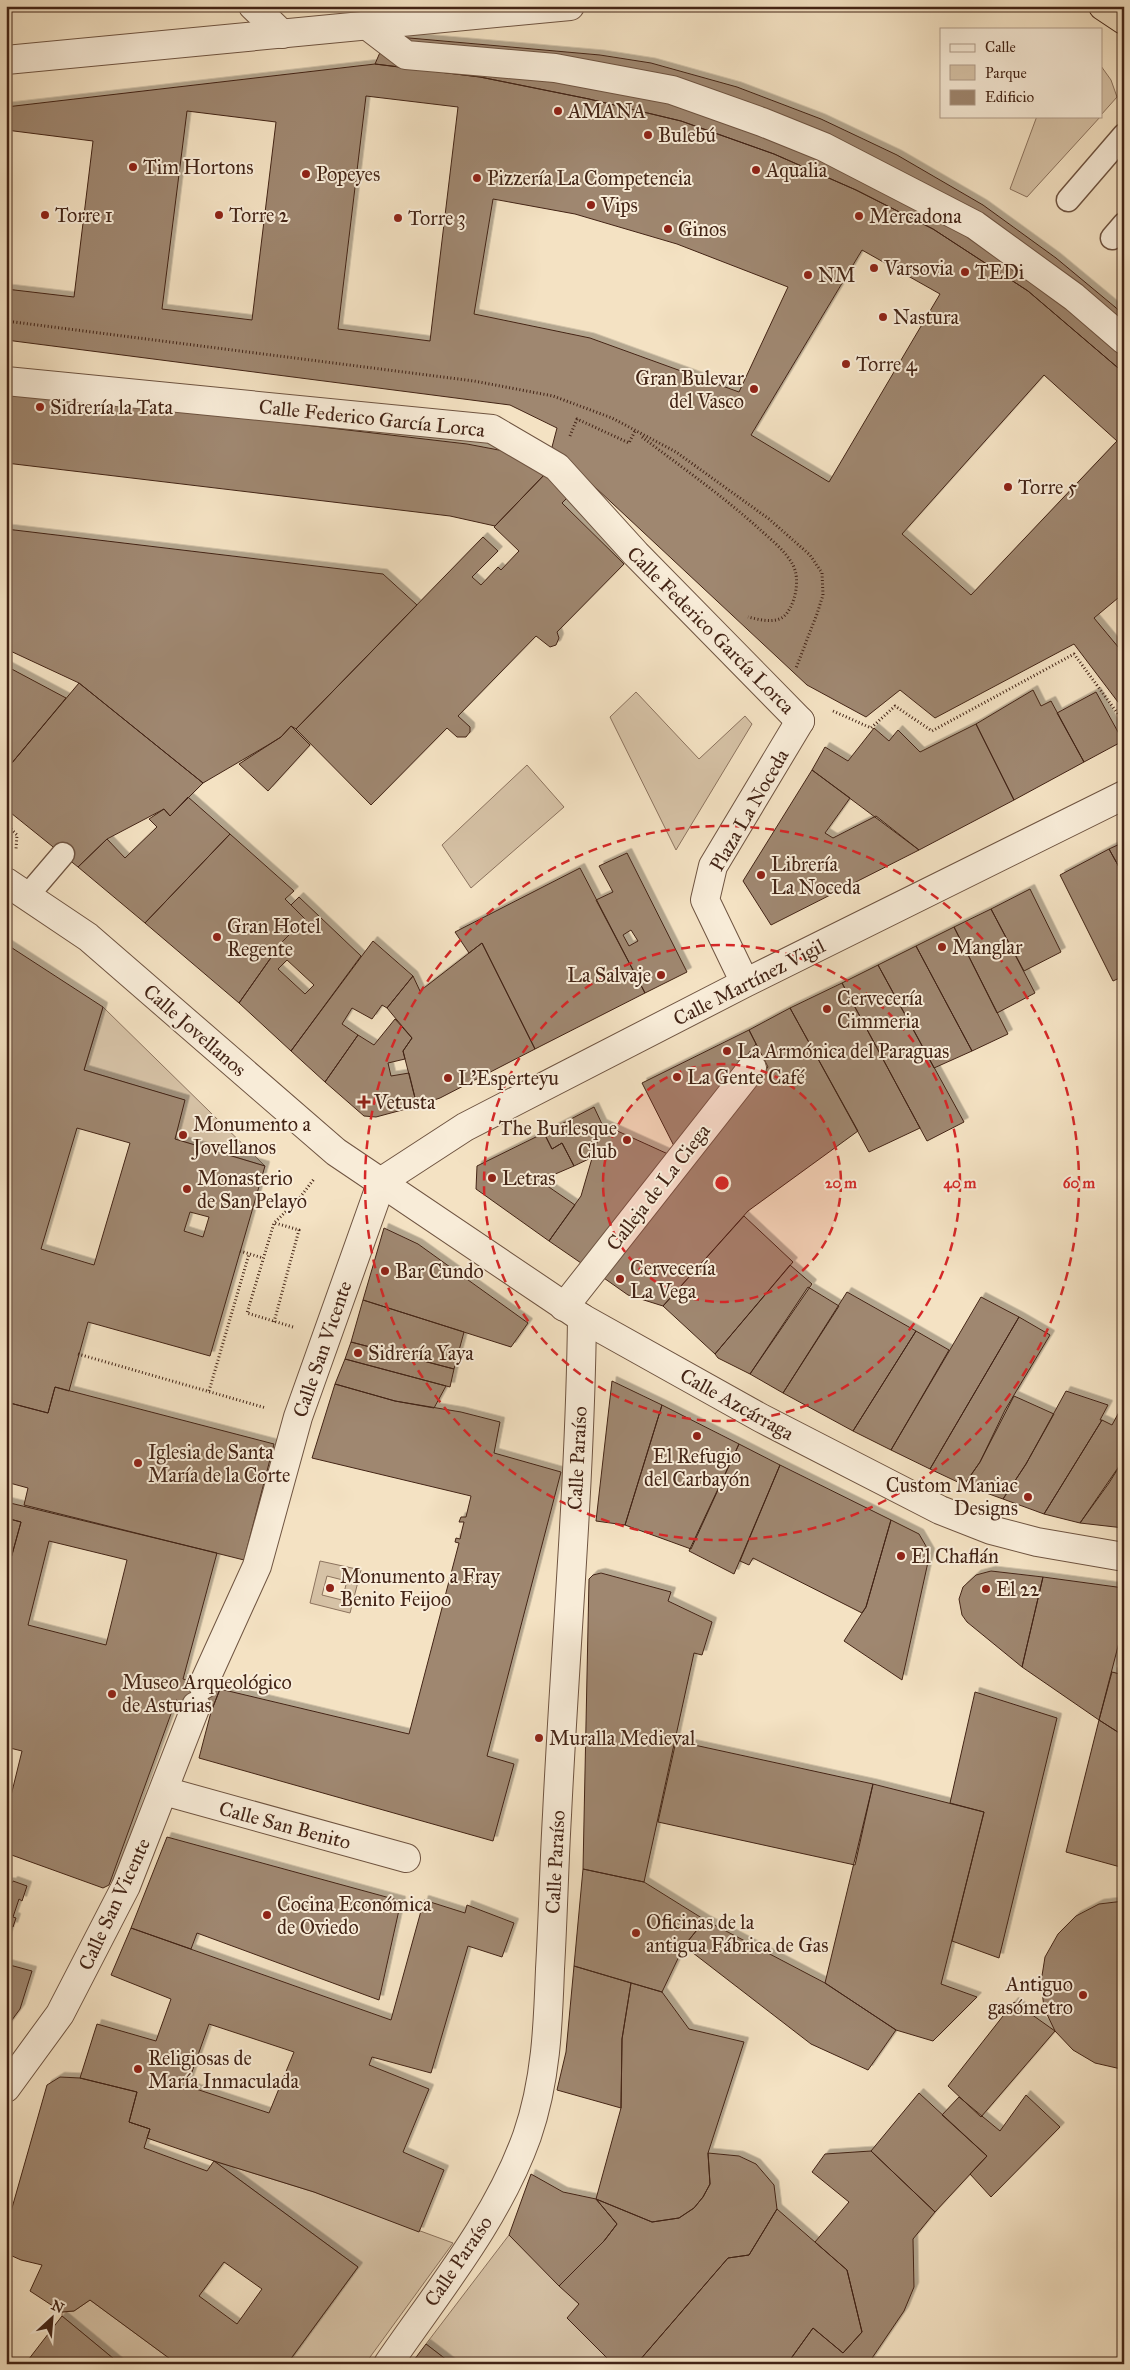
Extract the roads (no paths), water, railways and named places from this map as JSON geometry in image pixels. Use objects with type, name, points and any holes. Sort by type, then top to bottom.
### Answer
[{"type":"highway","points":[[1103,6],[1124,20]]},
{"type":"street","points":[[253,6],[282,34]]},
{"type":"street","points":[[6,60],[570,6]]},
{"type":"street","points":[[368,26],[406,55],[554,68],[672,90],[806,140],[890,180],[976,225],[1074,297],[1124,340]]},
{"type":"street","name":"Calle Federico García Lorca","points":[[6,381],[492,429],[557,467],[636,554],[800,720]]},
{"type":"street","name":"Plaza La Noceda","points":[[745,983],[705,900],[713,866],[800,720]]},
{"type":"street","name":"Calle Martínez Vigil","points":[[382,1181],[465,1127],[745,983],[1124,795]]},
{"type":"street","name":"Calle Jovellanos","points":[[17,889],[88,937],[336,1152],[382,1181]]},
{"type":"street","name":"Calleja de La Ciega","points":[[573,1312],[752,1068]]},
{"type":"street","name":"Calle Azcárraga","points":[[382,1181],[573,1312],[761,1418],[940,1510],[991,1530],[1037,1542],[1124,1557]]},
{"type":"street","name":"Calle San Vicente","points":[[6,2088],[60,2014],[126,1886],[200,1696],[257,1566],[298,1417],[382,1181]]},
{"type":"street","name":"Calle Paraíso","points":[[388,2364],[489,2218],[513,2170],[527,2135],[541,2086],[548,2022],[557,1806],[573,1550],[573,1312]]},
{"type":"street","name":"Calle San Benito","points":[[164,1792],[406,1858]]},
{"type":"lane","points":[[1068,200],[1124,135]]},
{"type":"lane","points":[[17,889],[64,854]]},
{"type":"place","name":"AMANA","points":[[558,111]]},
{"type":"place","name":"Bulebú","points":[[648,135]]},
{"type":"place","name":"Tim Hortons","points":[[133,167]]},
{"type":"place","name":"Aqualia","points":[[756,170]]},
{"type":"place","name":"Popeyes","points":[[306,174]]},
{"type":"place","name":"Pizzería La Competencia","points":[[477,178]]},
{"type":"place","name":"Vips","points":[[591,205]]},
{"type":"place","name":"Torre 1","points":[[45,215]]},
{"type":"place","name":"Torre 2","points":[[219,215]]},
{"type":"place","name":"Mercadona","points":[[859,216]]},
{"type":"place","name":"Torre 3","points":[[398,218]]},
{"type":"place","name":"Ginos","points":[[668,229]]},
{"type":"place","name":"Varsovia","points":[[874,268]]},
{"type":"place","name":"TEDi","points":[[965,272]]},
{"type":"place","name":"NM","points":[[808,275]]},
{"type":"place","name":"Nastura","points":[[883,317]]},
{"type":"place","name":"Torre 4","points":[[846,364]]},
{"type":"place","name":"Gran Bulevar del Vasco","points":[[754,389]]},
{"type":"place","name":"Sidrería la Tata","points":[[40,407]]},
{"type":"place","name":"Torre 5","points":[[1008,487]]},
{"type":"place","name":"Librería La Noceda","points":[[761,875]]},
{"type":"place","name":"Gran Hotel Regente","points":[[217,937]]},
{"type":"place","name":"Manglar","points":[[942,947]]},
{"type":"place","name":"La Salvaje","points":[[661,975]]},
{"type":"place","name":"Cervecería Cimmeria","points":[[827,1009]]},
{"type":"place","name":"La Armónica del Paraguas","points":[[727,1051]]},
{"type":"place","name":"La Gente Café","points":[[677,1077]]},
{"type":"place","name":"L'Esperteyu","points":[[448,1078]]},
{"type":"place","name":"Vetusta","points":[[364,1102]]},
{"type":"place","name":"Monumento a Jovellanos","points":[[183,1135]]},
{"type":"place","name":"The Burlesque Club","points":[[627,1140]]},
{"type":"place","name":"Letras","points":[[492,1178]]},
{"type":"place","name":"Monasterio de San Pelayo","points":[[187,1189]]},
{"type":"place","name":"Bar Cundo","points":[[385,1271]]},
{"type":"place","name":"Cervecería La Vega","points":[[620,1279]]},
{"type":"place","name":"Sidrería Yaya","points":[[358,1353]]},
{"type":"place","name":"El Refugio del Carbayón","points":[[697,1436]]},
{"type":"place","name":"Iglesia de Santa María de la Corte","points":[[138,1463]]},
{"type":"place","name":"Custom Maniac Designs","points":[[1028,1497]]},
{"type":"place","name":"El Chaflán","points":[[901,1556]]},
{"type":"place","name":"Monumento a Fray Benito Feijoo","points":[[330,1588]]},
{"type":"place","name":"El 22","points":[[986,1589]]},
{"type":"place","name":"Museo Arqueológico de Asturias","points":[[112,1694]]},
{"type":"place","name":"Muralla Medieval","points":[[539,1738]]},
{"type":"place","name":"Cocina Económica de Oviedo","points":[[267,1915]]},
{"type":"place","name":"Oficinas de la antigua Fábrica de Gas","points":[[636,1933]]},
{"type":"place","name":"Antiguo gasómetro","points":[[1083,1995]]},
{"type":"place","name":"Religiosas de María Inmaculada","points":[[138,2069]]}]
